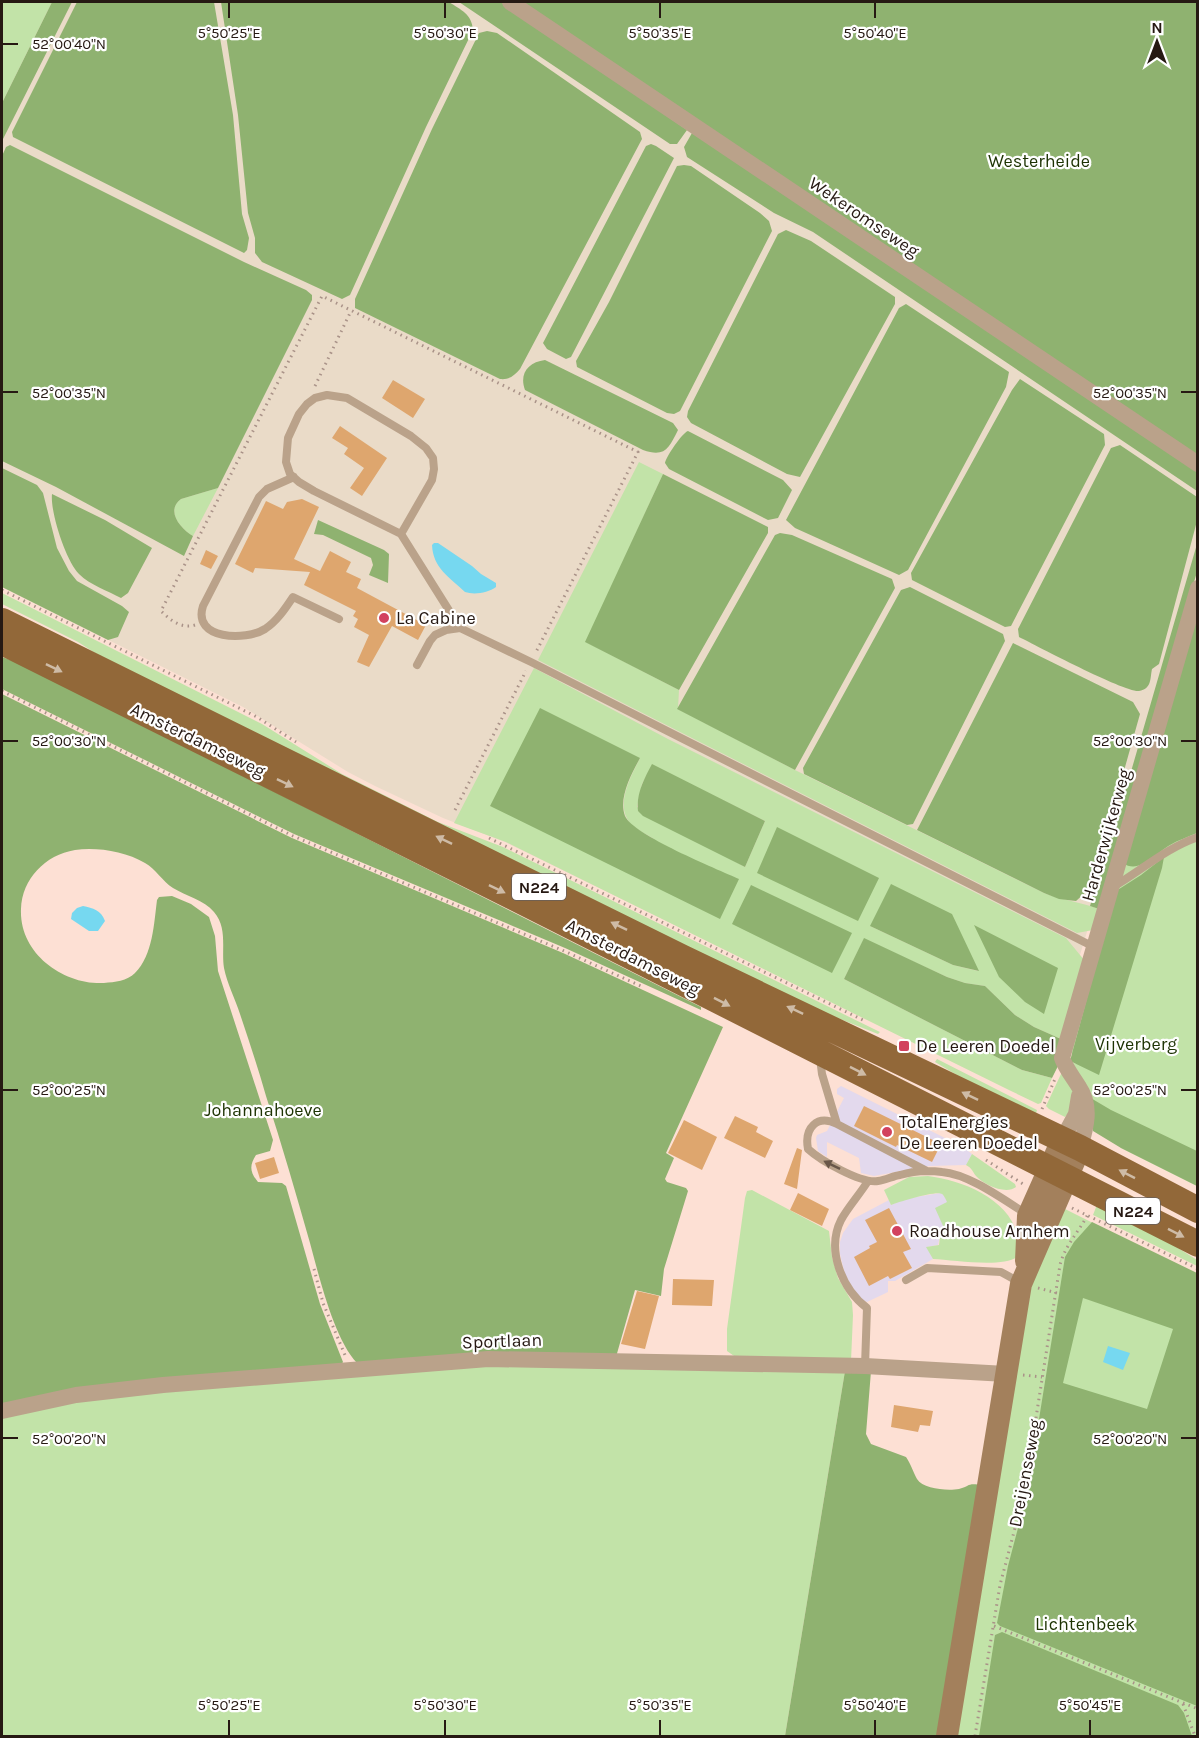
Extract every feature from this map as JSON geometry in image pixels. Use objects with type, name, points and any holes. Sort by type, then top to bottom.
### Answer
[{"type":"main road","name":"Amsterdamseweg","points":[[2,621],[672,952],[1071,1144],[1197,1210]]},
{"type":"main road","name":"Amsterdamseweg","points":[[2,642],[546,913],[1197,1244]]},
{"type":"main road","name":"Dreijenseweg","points":[[947,1737],[1024,1277],[1037,1221],[1071,1144]]},
{"type":"street","name":"Wekeromseweg","points":[[510,2],[1197,464]]},
{"type":"street","name":"Harderwijkerweg","points":[[1062,1058],[1197,588]]},
{"type":"street","points":[[1062,1058],[1081,1089],[1087,1109],[1086,1121],[1071,1144]]},
{"type":"street","name":"Sportlaan","points":[[2,1411],[76,1395],[163,1385],[518,1359],[865,1366],[1006,1374]]},
{"type":"lane","points":[[401,534],[432,480],[433,458],[426,448],[411,436],[346,398],[327,395],[315,398],[299,414],[288,438],[286,462],[290,474],[314,491],[401,534],[460,628],[1094,947]]},
{"type":"lane","points":[[294,477],[267,489],[259,497],[203,606],[200,614],[202,622],[208,629],[217,633],[252,635],[273,622],[293,597],[339,619]]},
{"type":"lane","points":[[417,664],[435,635],[446,630],[460,628]]},
{"type":"lane","points":[[1110,889],[1139,872],[1171,848],[1197,837]]},
{"type":"lane","points":[[819,1052],[822,1074],[837,1124]]},
{"type":"lane","points":[[928,1171],[829,1120],[822,1120],[816,1124],[807,1135],[808,1149],[816,1157],[868,1181],[876,1182],[900,1175],[928,1171],[944,1172],[967,1178],[1037,1221]]},
{"type":"lane","points":[[865,1366],[867,1308],[849,1291],[842,1275],[836,1251],[836,1237],[842,1220],[868,1181]]},
{"type":"lane","points":[[906,1280],[927,1268],[1001,1272],[1024,1277]]},
{"type":"path","points":[[202,622],[189,626],[180,625],[161,611],[322,296],[638,452],[455,810]]},
{"type":"path","points":[[307,404],[351,311]]},
{"type":"path","points":[[2,590],[256,717],[301,746]]},
{"type":"path","name":"Amsterdamseweg","points":[[2,692],[293,836],[554,946],[650,990]]},
{"type":"path","points":[[482,836],[505,844],[868,1023]]},
{"type":"path","points":[[1042,1109],[1062,1058]]},
{"type":"path","points":[[981,1156],[1013,1179],[1197,1269]]},
{"type":"path","name":"Dreijenseweg","points":[[975,1737],[1004,1566],[1023,1494],[1060,1265],[1065,1249],[1087,1215]]},
{"type":"path","points":[[314,1269],[323,1303],[351,1370]]},
{"type":"path","points":[[994,1626],[1197,1709]]},
{"type":"path","points":[[1183,1704],[1195,1737]]},
{"type":"shaded area","points":[[57,2],[502,2],[1197,470],[1197,569],[1046,1067],[988,1074],[843,1007],[505,842],[443,818],[375,786],[348,772],[243,707],[2,587],[2,111]]},
{"type":"shaded area","points":[[841,1086],[963,1147],[972,1154],[966,1165],[929,1166],[874,1176],[861,1173],[859,1158],[827,1142],[827,1157],[818,1151],[816,1138],[817,1135],[827,1131],[844,1098],[837,1094],[837,1089]]},
{"type":"shaded area","points":[[940,1193],[948,1202],[944,1228],[938,1245],[927,1247],[933,1259],[895,1281],[888,1281],[888,1292],[867,1302],[859,1298],[845,1275],[840,1254],[843,1233],[853,1219],[889,1200],[891,1205],[904,1199]]},
{"type":"green space","points":[[2,2],[52,2],[2,103]]},
{"type":"green space","points":[[52,2],[72,2],[2,141],[2,103]]},
{"type":"green space","points":[[77,2],[214,2],[233,115],[242,214],[249,238],[247,250],[244,253],[13,137],[12,132]]},
{"type":"green space","points":[[221,2],[449,2],[471,20],[473,30],[350,295],[342,299],[262,262],[255,253],[255,238],[248,213],[238,115]]},
{"type":"green space","points":[[459,2],[503,2],[687,130],[677,144],[670,144]]},
{"type":"green space","name":"Westerheide","points":[[516,2],[1197,2],[1197,460]]},
{"type":"green space","points":[[487,31],[497,33],[640,132],[642,139],[520,369],[506,379],[500,379],[355,308],[355,299],[432,129],[479,33]]},
{"type":"green space","points":[[692,133],[1197,469],[1197,491],[813,232],[774,213],[687,157],[684,147]]},
{"type":"green space","points":[[651,144],[674,158],[571,357],[566,359],[547,349],[543,343],[646,146]]},
{"type":"green space","points":[[10,145],[244,262],[306,290],[312,295],[312,300],[218,488],[181,499],[176,504],[174,509],[176,519],[193,536],[184,556],[56,487],[2,461],[2,156],[6,147]]},
{"type":"green space","points":[[677,166],[691,166],[760,213],[769,221],[772,231],[680,411],[674,414],[667,413],[577,367],[576,361],[609,302]]},
{"type":"green space","points":[[786,230],[811,241],[895,297],[895,304],[800,477],[787,474],[691,423],[687,417],[778,234]]},
{"type":"green space","points":[[906,304],[1009,372],[1006,387],[908,570],[899,575],[795,528],[786,520],[899,308]]},
{"type":"green space","points":[[545,360],[673,423],[678,430],[672,442],[661,452],[643,450],[525,390],[523,379],[526,370],[534,363]]},
{"type":"green space","points":[[1020,379],[1104,434],[1105,445],[1011,626],[1005,627],[912,580],[911,573]]},
{"type":"green space","points":[[688,431],[783,480],[792,490],[778,518],[768,520],[669,469],[665,463],[666,460],[678,440]]},
{"type":"green space","points":[[1120,445],[1197,497],[1197,521],[1159,664],[1152,669],[1148,686],[1139,691],[1117,685],[1061,659],[1019,637],[1018,629],[1111,448]]},
{"type":"green space","points":[[639,462],[663,474],[586,642],[679,690],[678,709],[795,770],[1044,893],[1099,909],[1093,930],[1077,933],[538,660]]},
{"type":"green space","points":[[2,468],[37,485],[43,493],[57,548],[77,581],[129,612],[118,637],[108,640],[2,587]]},
{"type":"green space","points":[[663,474],[768,527],[768,533],[679,690],[585,642]]},
{"type":"green space","points":[[218,488],[193,536],[176,519],[174,509],[176,504],[181,499]]},
{"type":"green space","points":[[52,494],[105,520],[152,548],[128,593],[121,598],[88,581],[74,568],[56,524]]},
{"type":"green space","points":[[318,520],[389,554],[388,583],[369,575],[373,565],[371,558],[323,535],[314,534]]},
{"type":"green space","points":[[780,533],[792,535],[892,579],[895,588],[795,770],[677,709],[775,535]]},
{"type":"green space","points":[[1197,544],[1197,572],[1099,909],[1090,906]]},
{"type":"green space","points":[[910,587],[1003,634],[1005,641],[913,824],[907,825],[804,774],[803,768],[901,590]]},
{"type":"green space","points":[[2,593],[262,724],[342,774],[438,822],[503,847],[880,1032],[878,1034],[807,1006],[128,674],[78,642],[2,604]]},
{"type":"green space","points":[[1197,606],[1197,833],[1173,843],[1141,865],[1129,866],[1123,863]]},
{"type":"green space","name":"Vijverberg","points":[[1197,608],[1197,1186],[1121,1148],[1070,1061],[1076,1064],[1070,1047]]},
{"type":"green space","points":[[1013,643],[1133,702],[1140,714],[1094,877],[1087,891],[1076,901],[1059,899],[1044,893],[917,830]]},
{"type":"green space","points":[[2,657],[19,663],[701,1007],[701,1010],[565,948],[294,834],[2,689]]},
{"type":"green space","points":[[534,668],[668,739],[1066,938],[1085,961],[1061,1039],[1034,1027],[1015,1015],[985,986],[947,977],[864,939],[844,979],[1022,1070],[1052,1078],[1041,1103],[1038,1104],[1011,1091],[506,842],[454,823]],"holes":[[[640,758],[625,793],[624,811],[633,826],[654,839],[490,806]],[[652,765],[765,821],[745,867],[637,807],[642,784]],[[751,886],[775,897],[733,924]],[[870,926],[969,952],[978,971],[953,965]]]},
{"type":"green space","name":"Johannahoeve","points":[[2,694],[292,838],[563,953],[723,1027],[666,1153],[674,1158],[665,1179],[688,1191],[664,1269],[661,1296],[635,1290],[616,1357],[357,1363],[341,1339],[323,1289],[278,1133],[247,1034],[225,974],[223,932],[218,918],[205,904],[173,888],[149,866],[137,859],[110,851],[83,849],[54,857],[37,870],[31,878],[22,898],[21,909],[22,925],[27,939],[46,963],[59,972],[89,982],[104,983],[132,976],[141,966],[152,938],[159,897],[172,896],[191,904],[209,917],[215,936],[218,971],[273,1140],[270,1151],[256,1155],[251,1166],[252,1172],[258,1182],[282,1183],[286,1186],[320,1304],[343,1362],[341,1365],[2,1407]]},
{"type":"green space","points":[[540,708],[640,758],[630,778],[623,801],[625,816],[631,824],[659,842],[739,879],[720,919],[490,806]]},
{"type":"green space","points":[[652,764],[765,821],[745,867],[643,816],[638,811],[639,793]]},
{"type":"green space","points":[[777,827],[879,878],[858,921],[757,873]]},
{"type":"green space","points":[[1164,857],[1099,1075],[1070,1061],[1116,891]]},
{"type":"green space","points":[[891,884],[952,914],[979,971],[953,965],[870,926]]},
{"type":"green space","points":[[751,885],[852,933],[832,973],[732,924]]},
{"type":"green space","points":[[974,925],[1058,968],[1044,1014],[1025,1002],[999,977]]},
{"type":"green space","points":[[864,938],[947,977],[985,986],[1015,1015],[1034,1027],[1061,1039],[1058,1066],[1052,1078],[1022,1070],[844,979]]},
{"type":"green space","points":[[937,1059],[1037,1110],[1035,1117],[980,1089],[935,1062]]},
{"type":"green space","points":[[1063,1073],[1074,1091],[1071,1110],[1065,1117],[1046,1106]]},
{"type":"green space","points":[[1089,1097],[1197,1151],[1197,1186],[1121,1148],[1093,1131]]},
{"type":"green space","points":[[972,1154],[1015,1184],[1016,1187],[1007,1190],[990,1186],[976,1176],[966,1165]]},
{"type":"green space","points":[[928,1176],[968,1187],[994,1201],[1004,1210],[1017,1234],[1017,1257],[989,1263],[933,1259],[926,1247],[939,1245],[944,1228],[935,1208],[947,1202],[943,1195],[939,1193],[926,1195],[891,1205],[884,1190],[909,1177]]},
{"type":"green space","points":[[752,1190],[829,1231],[832,1257],[838,1278],[852,1302],[851,1361],[737,1358],[727,1351],[727,1329],[745,1198],[747,1191]]},
{"type":"green space","points":[[1098,1202],[1145,1227],[1197,1260],[1197,1266],[1093,1215]]},
{"type":"green space","name":"Lichtenbeek","points":[[1063,1208],[1197,1275],[1197,1736],[954,1736],[1027,1292]]},
{"type":"green space","name":"Lichtenbeek","points":[[1092,1222],[1197,1273],[1197,1706],[997,1623],[1008,1566],[1027,1494],[1065,1257],[1074,1242]],"holes":[[[1083,1298],[1173,1329],[1147,1409],[1063,1383]]]},
{"type":"green space","points":[[488,1363],[845,1371],[785,1736],[2,1736],[2,1415],[77,1399]]},
{"type":"green space","points":[[845,1371],[871,1371],[866,1434],[871,1444],[906,1457],[917,1479],[924,1485],[954,1490],[971,1485],[982,1485],[940,1736],[785,1736]]},
{"type":"green space","points":[[1002,1632],[1178,1705],[1184,1713],[1192,1736],[979,1736],[995,1635]]},
{"type":"water","points":[[438,543],[496,583],[496,587],[481,593],[465,592],[448,577],[435,560],[432,545]]},
{"type":"water","points":[[83,906],[96,910],[103,917],[105,921],[98,931],[89,931],[71,919],[72,913]]},
{"type":"water","points":[[1108,1346],[1130,1353],[1123,1370],[1103,1362]]},
{"type":"building","points":[[393,380],[425,399],[413,418],[382,398]]},
{"type":"building","points":[[340,426],[387,458],[362,496],[350,488],[364,468],[344,454],[348,448],[332,438]]},
{"type":"building","points":[[302,499],[319,507],[294,559],[320,571],[330,551],[351,562],[346,572],[361,579],[357,588],[426,625],[418,640],[392,626],[369,667],[357,662],[369,635],[354,627],[358,619],[353,616],[356,611],[304,585],[310,572],[255,568],[253,573],[235,564],[266,501],[283,509],[287,502]]},
{"type":"building","points":[[206,550],[218,556],[211,569],[200,564]]},
{"type":"building","points":[[864,1106],[941,1144],[932,1162],[854,1126]]},
{"type":"building","points":[[735,1116],[758,1127],[756,1132],[773,1141],[765,1158],[724,1138]]},
{"type":"building","points":[[684,1120],[717,1137],[702,1170],[668,1153]]},
{"type":"building","points":[[797,1148],[802,1150],[797,1189],[784,1184]]},
{"type":"building","points":[[274,1157],[279,1173],[260,1179],[255,1163]]},
{"type":"building","points":[[798,1193],[829,1209],[822,1226],[790,1210]]},
{"type":"building","points":[[889,1208],[911,1249],[903,1252],[912,1268],[890,1279],[888,1276],[869,1286],[854,1257],[877,1242],[865,1220]]},
{"type":"building","points":[[673,1279],[714,1280],[712,1306],[672,1305]]},
{"type":"building","points":[[637,1291],[659,1296],[645,1349],[621,1344]]},
{"type":"building","points":[[894,1405],[933,1411],[930,1426],[920,1425],[918,1432],[891,1427]]},
{"type":"place","name":"La Cabine","points":[[384,618]]},
{"type":"place","name":"De Leeren Doedel","points":[[904,1046]]},
{"type":"place","name":"TotalEnergies De Leeren Doedel","points":[[887,1132]]},
{"type":"place","name":"Roadhouse Arnhem","points":[[897,1231]]}]
